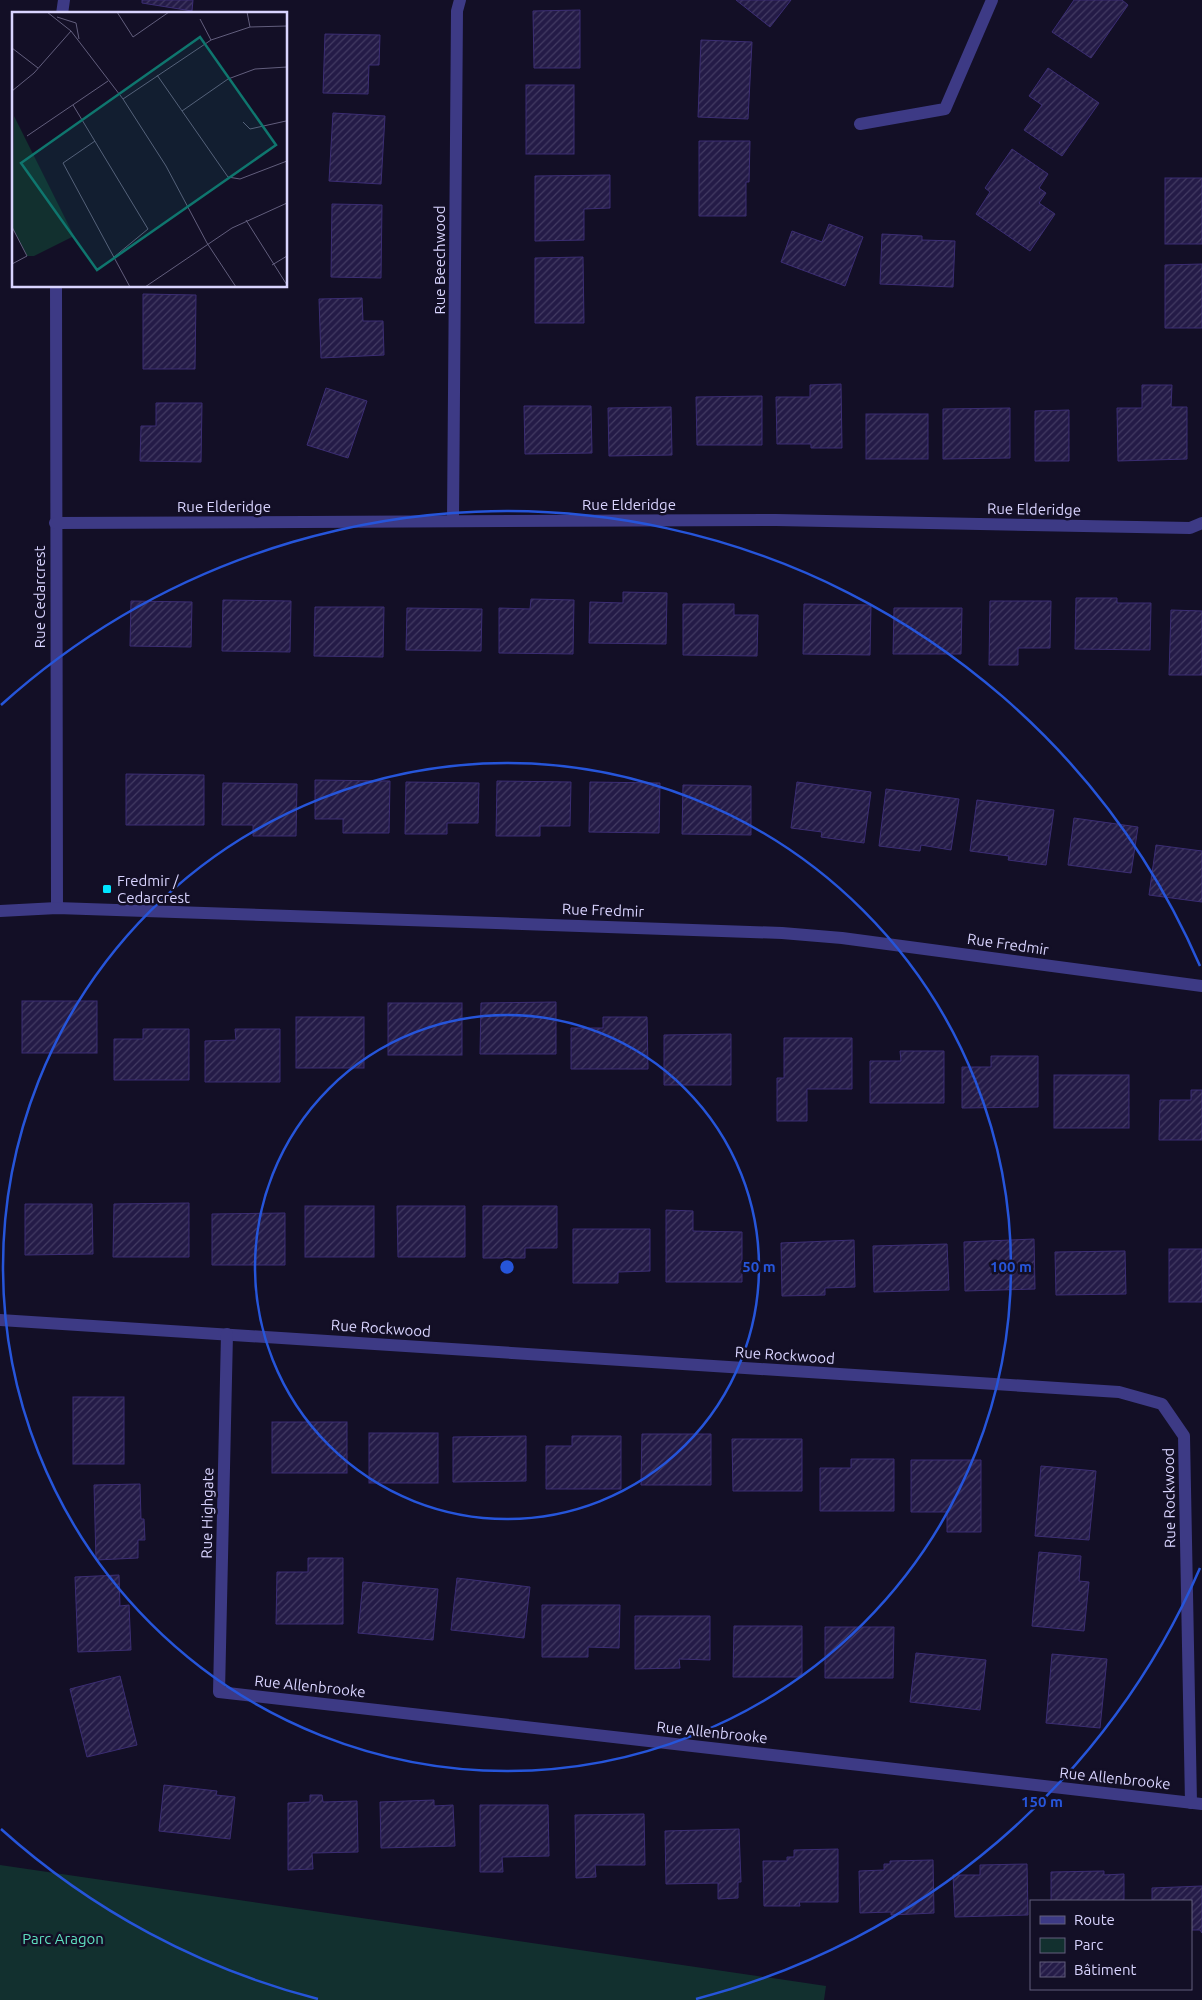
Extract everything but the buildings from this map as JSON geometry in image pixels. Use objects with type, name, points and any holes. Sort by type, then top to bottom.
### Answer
[{"type":"street","name":"Rue Beechwood","points":[[453,520],[456,21],[460,0]]},
{"type":"street","points":[[860,124],[945,109],[992,0]]},
{"type":"street","name":"Rue Cedarcrest","points":[[56,288],[56,908]]},
{"type":"street","name":"Rue Elderidge","points":[[55,523],[776,520],[1190,528],[1202,523]]},
{"type":"street","name":"Rue Fredmir","points":[[0,911],[56,908],[782,933],[842,938],[1202,986]]},
{"type":"street","name":"Rue Rockwood","points":[[0,1320],[1119,1392],[1162,1404],[1184,1436],[1196,1803]]},
{"type":"street","name":"Rue Highgate","points":[[219,1692],[227,1334]]},
{"type":"street","name":"Rue Allenbrooke","points":[[219,1692],[1196,1803]]},
{"type":"green space","name":"Parc Aragon","points":[[0,1865],[826,1986],[824,2000],[0,2000]]},
{"type":"place","name":"Fredmir / Cedarcrest","points":[[107,889]]}]
